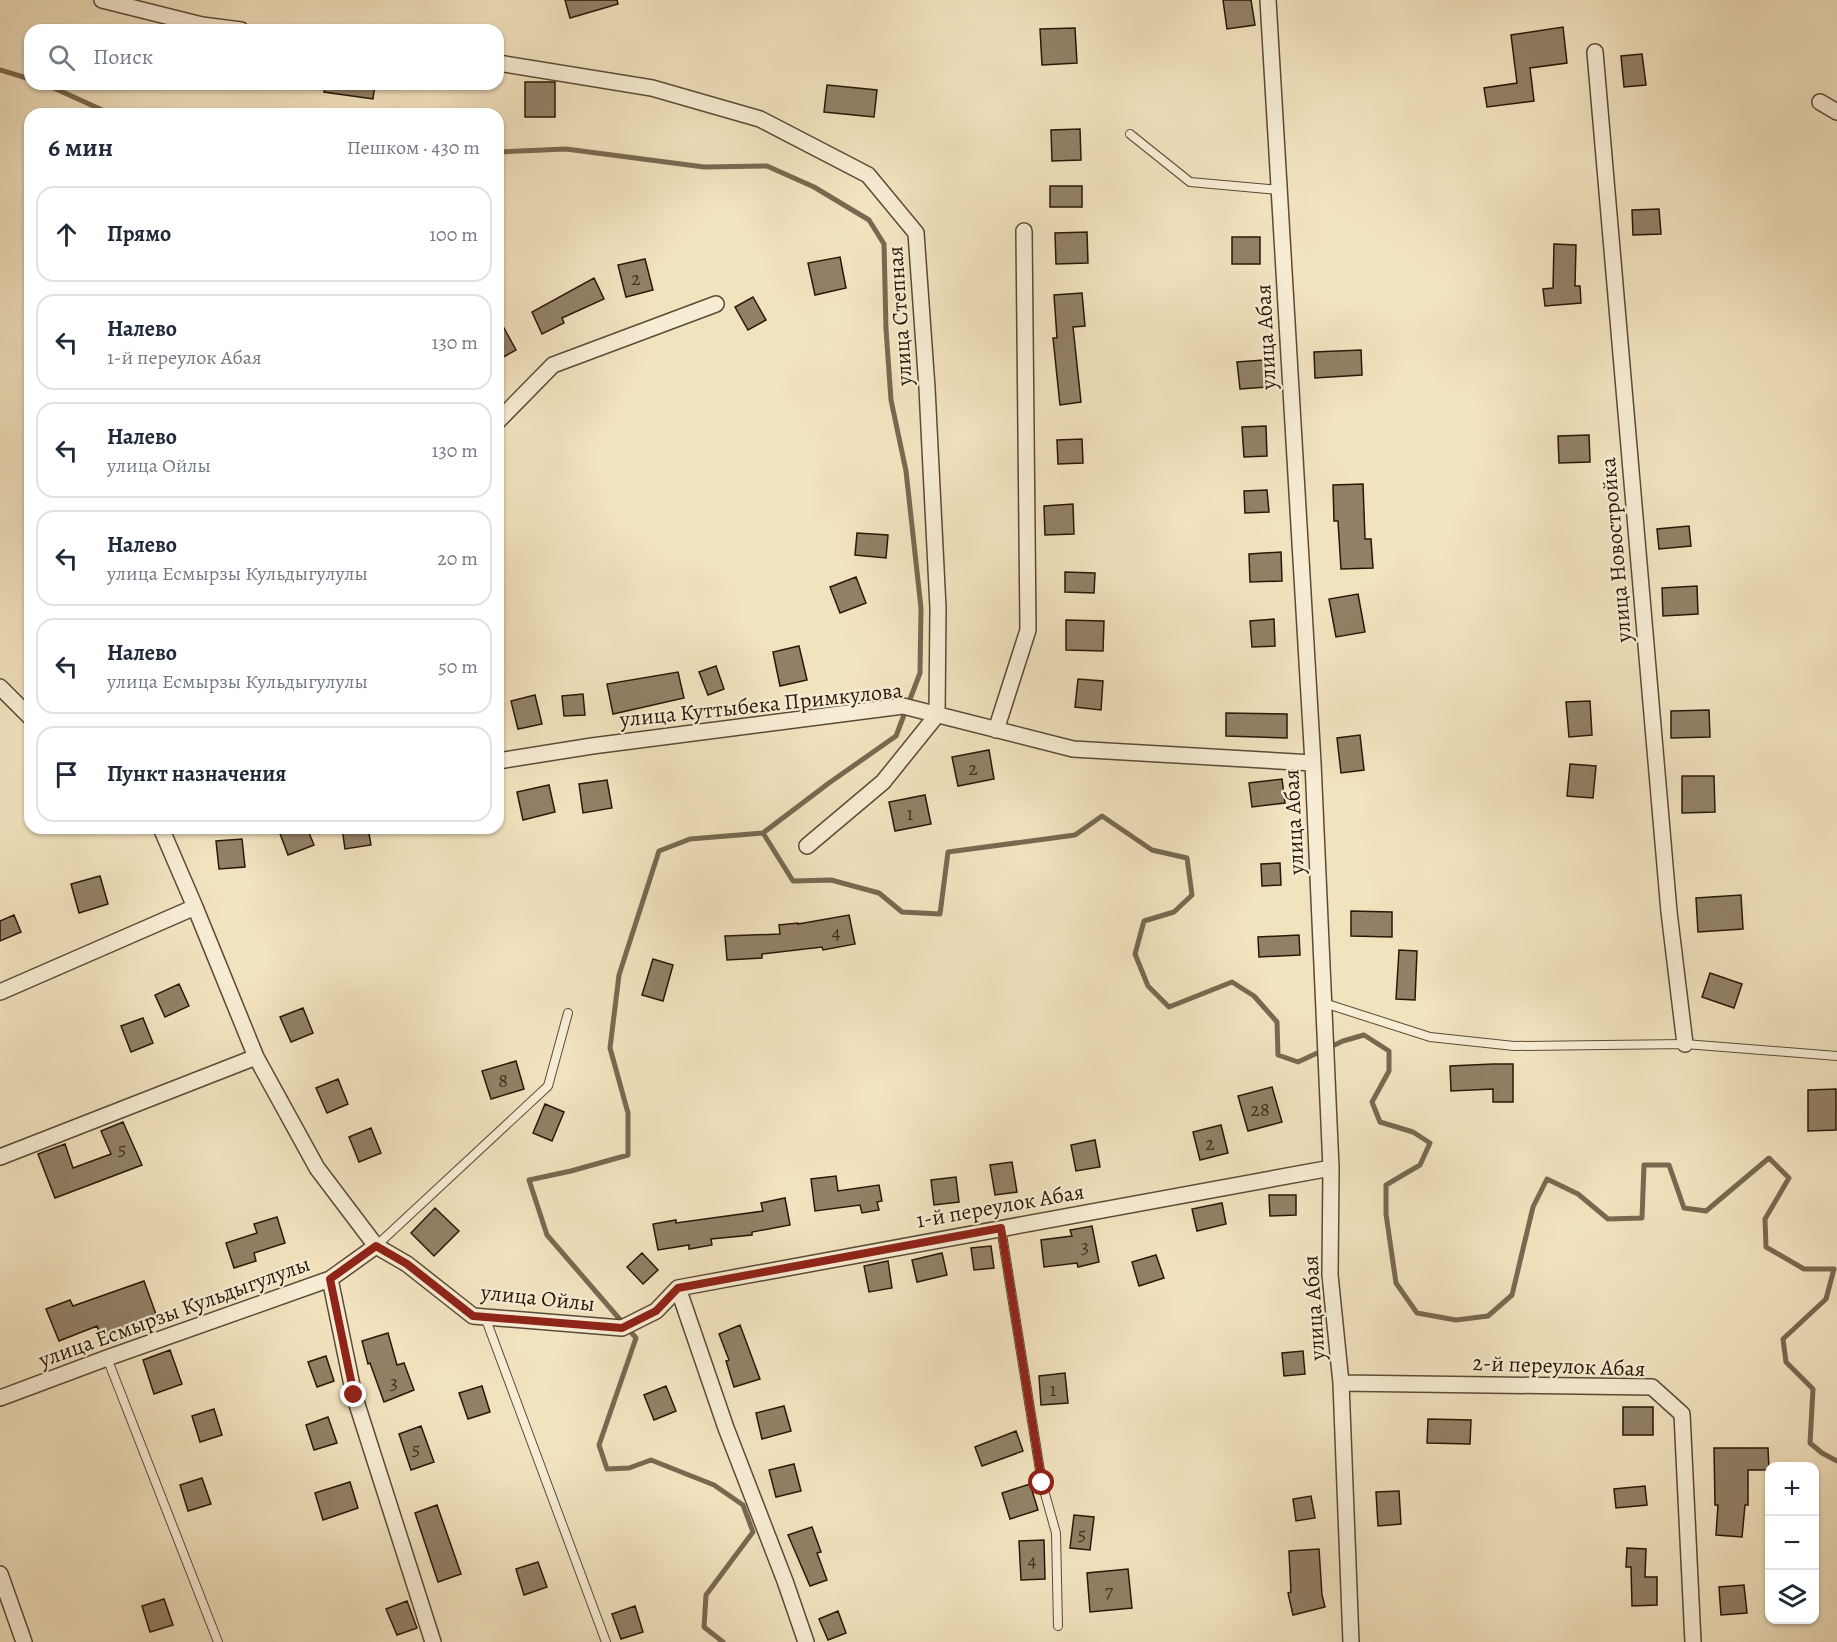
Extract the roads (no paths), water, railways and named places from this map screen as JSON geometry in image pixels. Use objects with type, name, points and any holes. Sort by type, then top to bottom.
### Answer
[{"type":"street","points":[[102,0],[198,24]]},
{"type":"street","name":"улица Абая","points":[[1268,0],[1313,763],[1331,1167],[1330,1275],[1341,1383],[1351,1642]]},
{"type":"street","name":"улица Новостройка","points":[[1595,52],[1669,912],[1685,1044]]},
{"type":"street","name":"улица Степная","points":[[504,64],[652,88],[760,119],[868,175],[915,233],[927,388],[939,608],[937,716]]},
{"type":"street","points":[[1820,102],[1837,112]]},
{"type":"street","points":[[996,730],[1028,630],[1024,231]]},
{"type":"street","points":[[504,416],[553,365],[716,304]]},
{"type":"street","points":[[0,687],[24,711]]},
{"type":"street","name":"улица Куттыбека Примкулова","points":[[504,760],[592,746],[903,706],[1073,749],[1313,763]]},
{"type":"street","points":[[807,846],[883,782],[937,716]]},
{"type":"street","name":"улица Ойлы","points":[[164,834],[256,1057],[317,1168],[376,1246],[407,1264],[473,1316],[622,1328],[656,1311],[678,1288]]},
{"type":"street","points":[[0,992],[195,907]]},
{"type":"street","points":[[0,1157],[256,1057]]},
{"type":"street","name":"1-й переулок Абая","points":[[678,1288],[1331,1167]]},
{"type":"street","name":"улица Есмырзы Кульдыгулулы","points":[[0,1398],[330,1279],[376,1246]]},
{"type":"street","name":"улица Есмырзы Кульдыгулулы","points":[[330,1279],[354,1395],[433,1642]]},
{"type":"street","points":[[678,1288],[726,1428],[806,1642]]},
{"type":"street","name":"2-й переулок Абая","points":[[1341,1383],[1652,1387],[1682,1414],[1693,1642]]},
{"type":"street","points":[[0,1574],[24,1642]]},
{"type":"lane","points":[[1130,134],[1190,182],[1279,190]]},
{"type":"lane","points":[[1324,1003],[1431,1037],[1514,1046],[1685,1044],[1837,1056]]},
{"type":"lane","points":[[376,1246],[548,1086],[568,1013]]},
{"type":"lane","points":[[1001,1228],[1042,1483],[1056,1533],[1058,1626]]},
{"type":"lane","points":[[485,1317],[606,1642]]},
{"type":"lane","points":[[107,1358],[218,1642]]},
{"type":"waterway","points":[[0,70],[24,77]]},
{"type":"waterway","points":[[58,90],[98,108]]},
{"type":"waterway","points":[[504,152],[566,149],[704,167],[767,166],[814,187],[869,220],[884,244],[886,329],[891,400],[906,471],[921,608],[920,673],[896,736],[763,833],[690,839],[659,851],[619,975],[610,1048],[628,1113],[628,1155],[529,1180],[547,1235],[636,1338],[599,1445],[607,1469],[629,1468],[651,1460],[714,1485],[743,1505],[753,1532],[706,1595],[704,1627],[723,1642]]},
{"type":"waterway","points":[[763,833],[793,881],[831,880],[879,893],[902,912],[940,914],[948,852],[1075,835],[1102,816],[1152,850],[1187,858],[1192,895],[1174,912],[1144,921],[1135,954],[1148,986],[1169,1007],[1232,982],[1254,996],[1277,1022],[1278,1055],[1298,1062],[1343,1041],[1364,1035],[1389,1051],[1389,1071],[1372,1102],[1380,1122],[1413,1132],[1430,1143],[1420,1165],[1386,1185],[1386,1214],[1396,1283],[1417,1313],[1456,1320],[1488,1316],[1512,1295],[1533,1207],[1547,1179],[1578,1194],[1608,1219],[1642,1218],[1644,1165],[1669,1165],[1684,1208],[1706,1211],[1769,1158],[1789,1178],[1765,1219],[1766,1247],[1804,1269],[1834,1269],[1826,1299],[1783,1339],[1786,1362],[1813,1389],[1810,1443],[1837,1461]]}]
